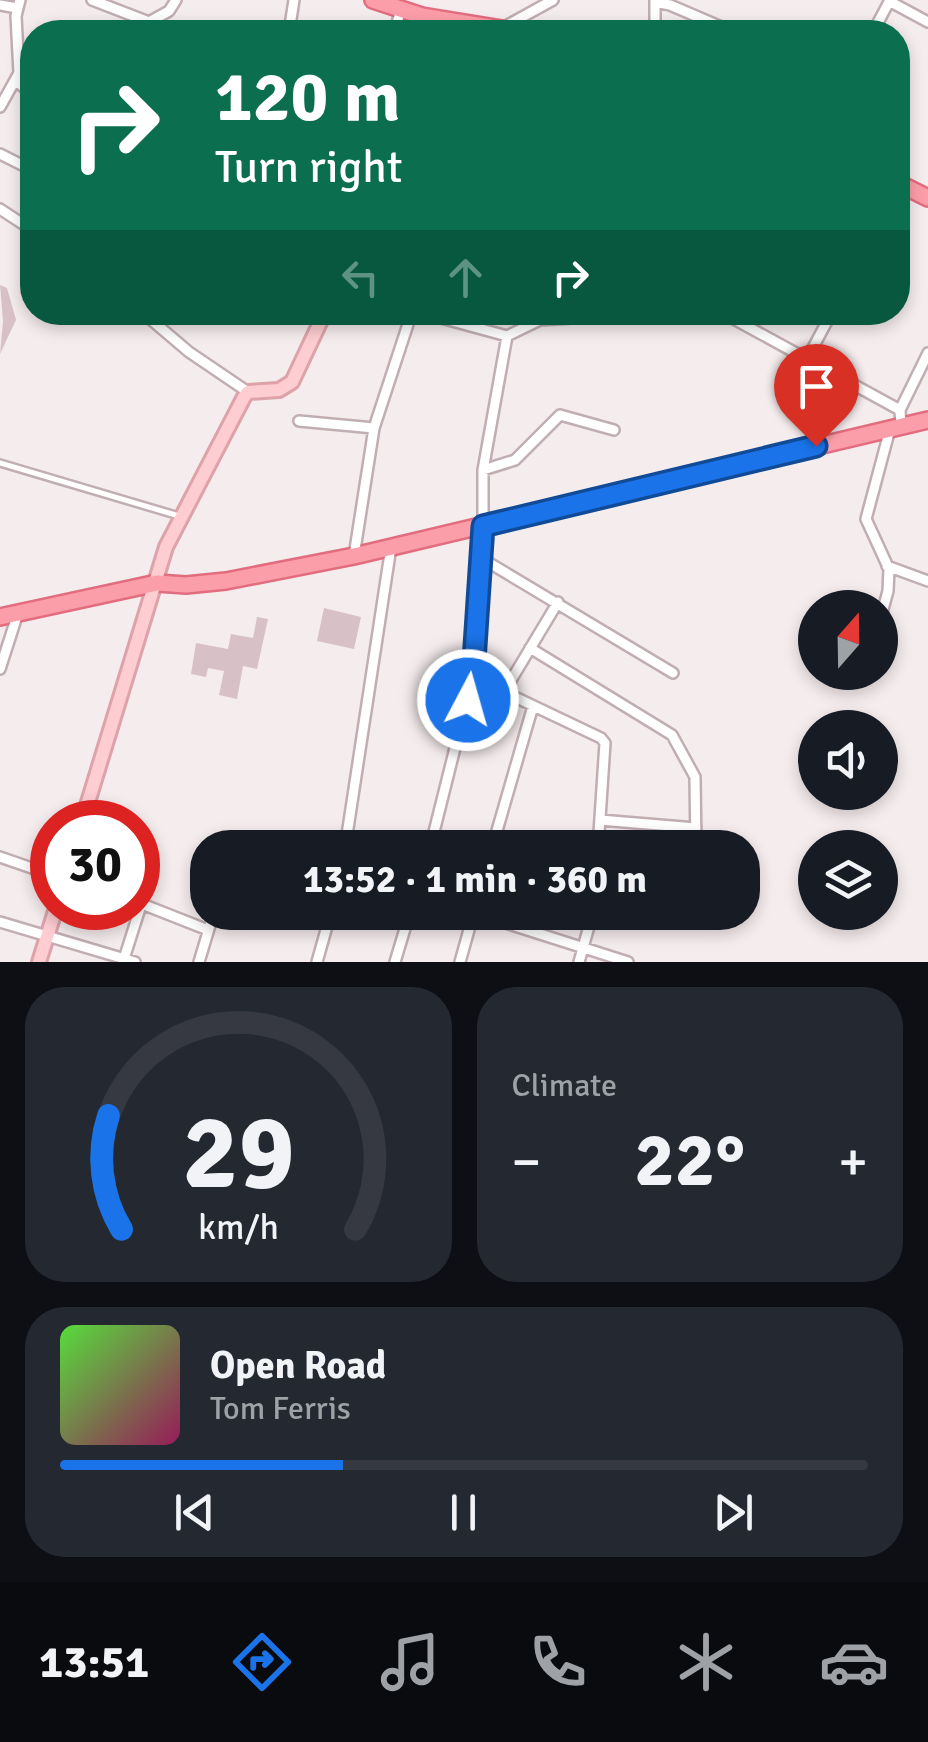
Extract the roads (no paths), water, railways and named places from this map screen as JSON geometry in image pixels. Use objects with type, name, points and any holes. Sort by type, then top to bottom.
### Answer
[{"type":"main road","points":[[372,0],[428,20]]},
{"type":"main road","points":[[89,800],[166,547],[180,516],[248,392],[279,390],[292,382],[318,325]]},
{"type":"main road","points":[[0,617],[157,583],[226,582],[354,556],[897,422],[928,420]]},
{"type":"main road","points":[[39,962],[49,930]]},
{"type":"street","points":[[92,0],[144,20]]},
{"type":"street","points":[[153,20],[169,11],[176,0]]},
{"type":"street","points":[[517,20],[553,0]]},
{"type":"street","points":[[655,1],[705,20]]},
{"type":"street","points":[[889,1],[928,22]]},
{"type":"street","points":[[0,5],[19,4],[20,66],[0,107]]},
{"type":"street","points":[[398,20],[401,10]]},
{"type":"street","points":[[16,81],[20,84]]},
{"type":"street","points":[[157,325],[248,392]]},
{"type":"street","points":[[354,556],[374,428],[411,325]]},
{"type":"street","points":[[465,325],[507,336],[530,325]]},
{"type":"street","points":[[744,325],[806,359],[897,422]]},
{"type":"street","points":[[806,359],[825,325]]},
{"type":"street","points":[[434,830],[473,676],[483,470],[507,336]]},
{"type":"street","points":[[887,590],[887,566],[866,519],[897,422],[928,354]]},
{"type":"street","points":[[483,470],[515,460],[560,415],[614,430]]},
{"type":"street","points":[[299,421],[374,428]]},
{"type":"street","points":[[348,830],[391,547]]},
{"type":"street","points":[[481,558],[672,672]]},
{"type":"street","points":[[887,566],[928,581]]},
{"type":"street","points":[[504,692],[558,602]]},
{"type":"street","points":[[0,669],[18,612]]},
{"type":"street","points":[[530,648],[672,735],[695,777],[696,828],[600,820]]},
{"type":"street","points":[[473,676],[602,738],[606,743],[599,830]]},
{"type":"street","points":[[497,830],[533,706]]},
{"type":"street","points":[[0,856],[30,867]]},
{"type":"street","points":[[160,911],[190,923]]},
{"type":"street","points":[[0,922],[127,961],[135,930]]},
{"type":"street","points":[[199,962],[208,930]]},
{"type":"street","points":[[317,962],[326,930]]},
{"type":"street","points":[[395,962],[405,930]]},
{"type":"street","points":[[460,962],[469,930]]},
{"type":"street","points":[[526,930],[628,962]]},
{"type":"street","points":[[578,962],[588,930]]},
{"type":"lane","points":[[480,329],[482,325]]},
{"type":"lane","points":[[0,464],[180,516]]}]
